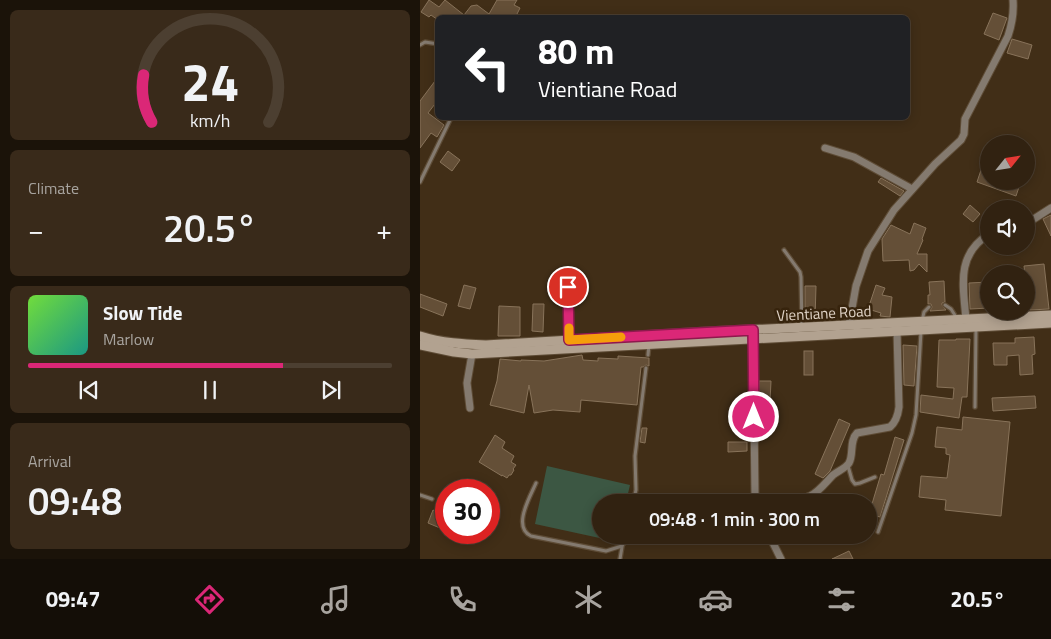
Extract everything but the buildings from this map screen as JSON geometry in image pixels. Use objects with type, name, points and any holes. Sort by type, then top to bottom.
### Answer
[{"type":"main road","name":"Vientiane Road","points":[[420,336],[451,344],[486,344],[753,334],[802,327],[849,325],[922,326],[961,319],[1051,315]]},
{"type":"main road","points":[[420,345],[472,354],[649,345],[753,334],[897,331],[922,326],[976,328],[1051,323]]},
{"type":"street","points":[[849,325],[856,286],[868,251],[894,210],[912,189],[961,140],[964,134],[965,119],[1008,36],[1014,10],[1013,0]]},
{"type":"street","points":[[825,148],[854,157],[912,189]]},
{"type":"street","points":[[1035,218],[1051,208]]},
{"type":"street","points":[[961,319],[966,258],[980,240]]},
{"type":"street","points":[[813,494],[833,475],[848,465],[854,435],[890,427],[894,424],[899,407],[897,331]]},
{"type":"street","points":[[753,334],[755,494]]},
{"type":"street","points":[[470,408],[467,383],[472,354]]},
{"type":"street","points":[[774,544],[782,559]]},
{"type":"lane","points":[[420,44],[425,42],[435,44]]},
{"type":"lane","points":[[420,182],[450,120]]},
{"type":"lane","points":[[784,250],[800,272],[802,327]]},
{"type":"lane","points":[[568,287],[569,340]]},
{"type":"lane","points":[[945,305],[961,319]]},
{"type":"lane","points":[[878,532],[912,433],[916,415],[922,326],[924,312],[929,307]]},
{"type":"lane","points":[[975,407],[976,328]]},
{"type":"lane","points":[[648,355],[649,345]]},
{"type":"lane","points":[[635,494],[635,456],[646,368]]},
{"type":"lane","points":[[848,465],[855,484],[875,477]]},
{"type":"lane","points":[[536,483],[524,510],[522,523],[526,534],[606,551],[622,546],[620,559]]},
{"type":"lane","points":[[420,494],[432,499]]},
{"type":"green space","points":[[547,466],[630,485],[628,494],[592,494],[592,536],[535,524]]},
{"type":"slow traffic","points":[[569,328],[569,340],[621,337]]},
{"type":"route","points":[[568,287],[569,340],[753,330],[754,417]]}]
